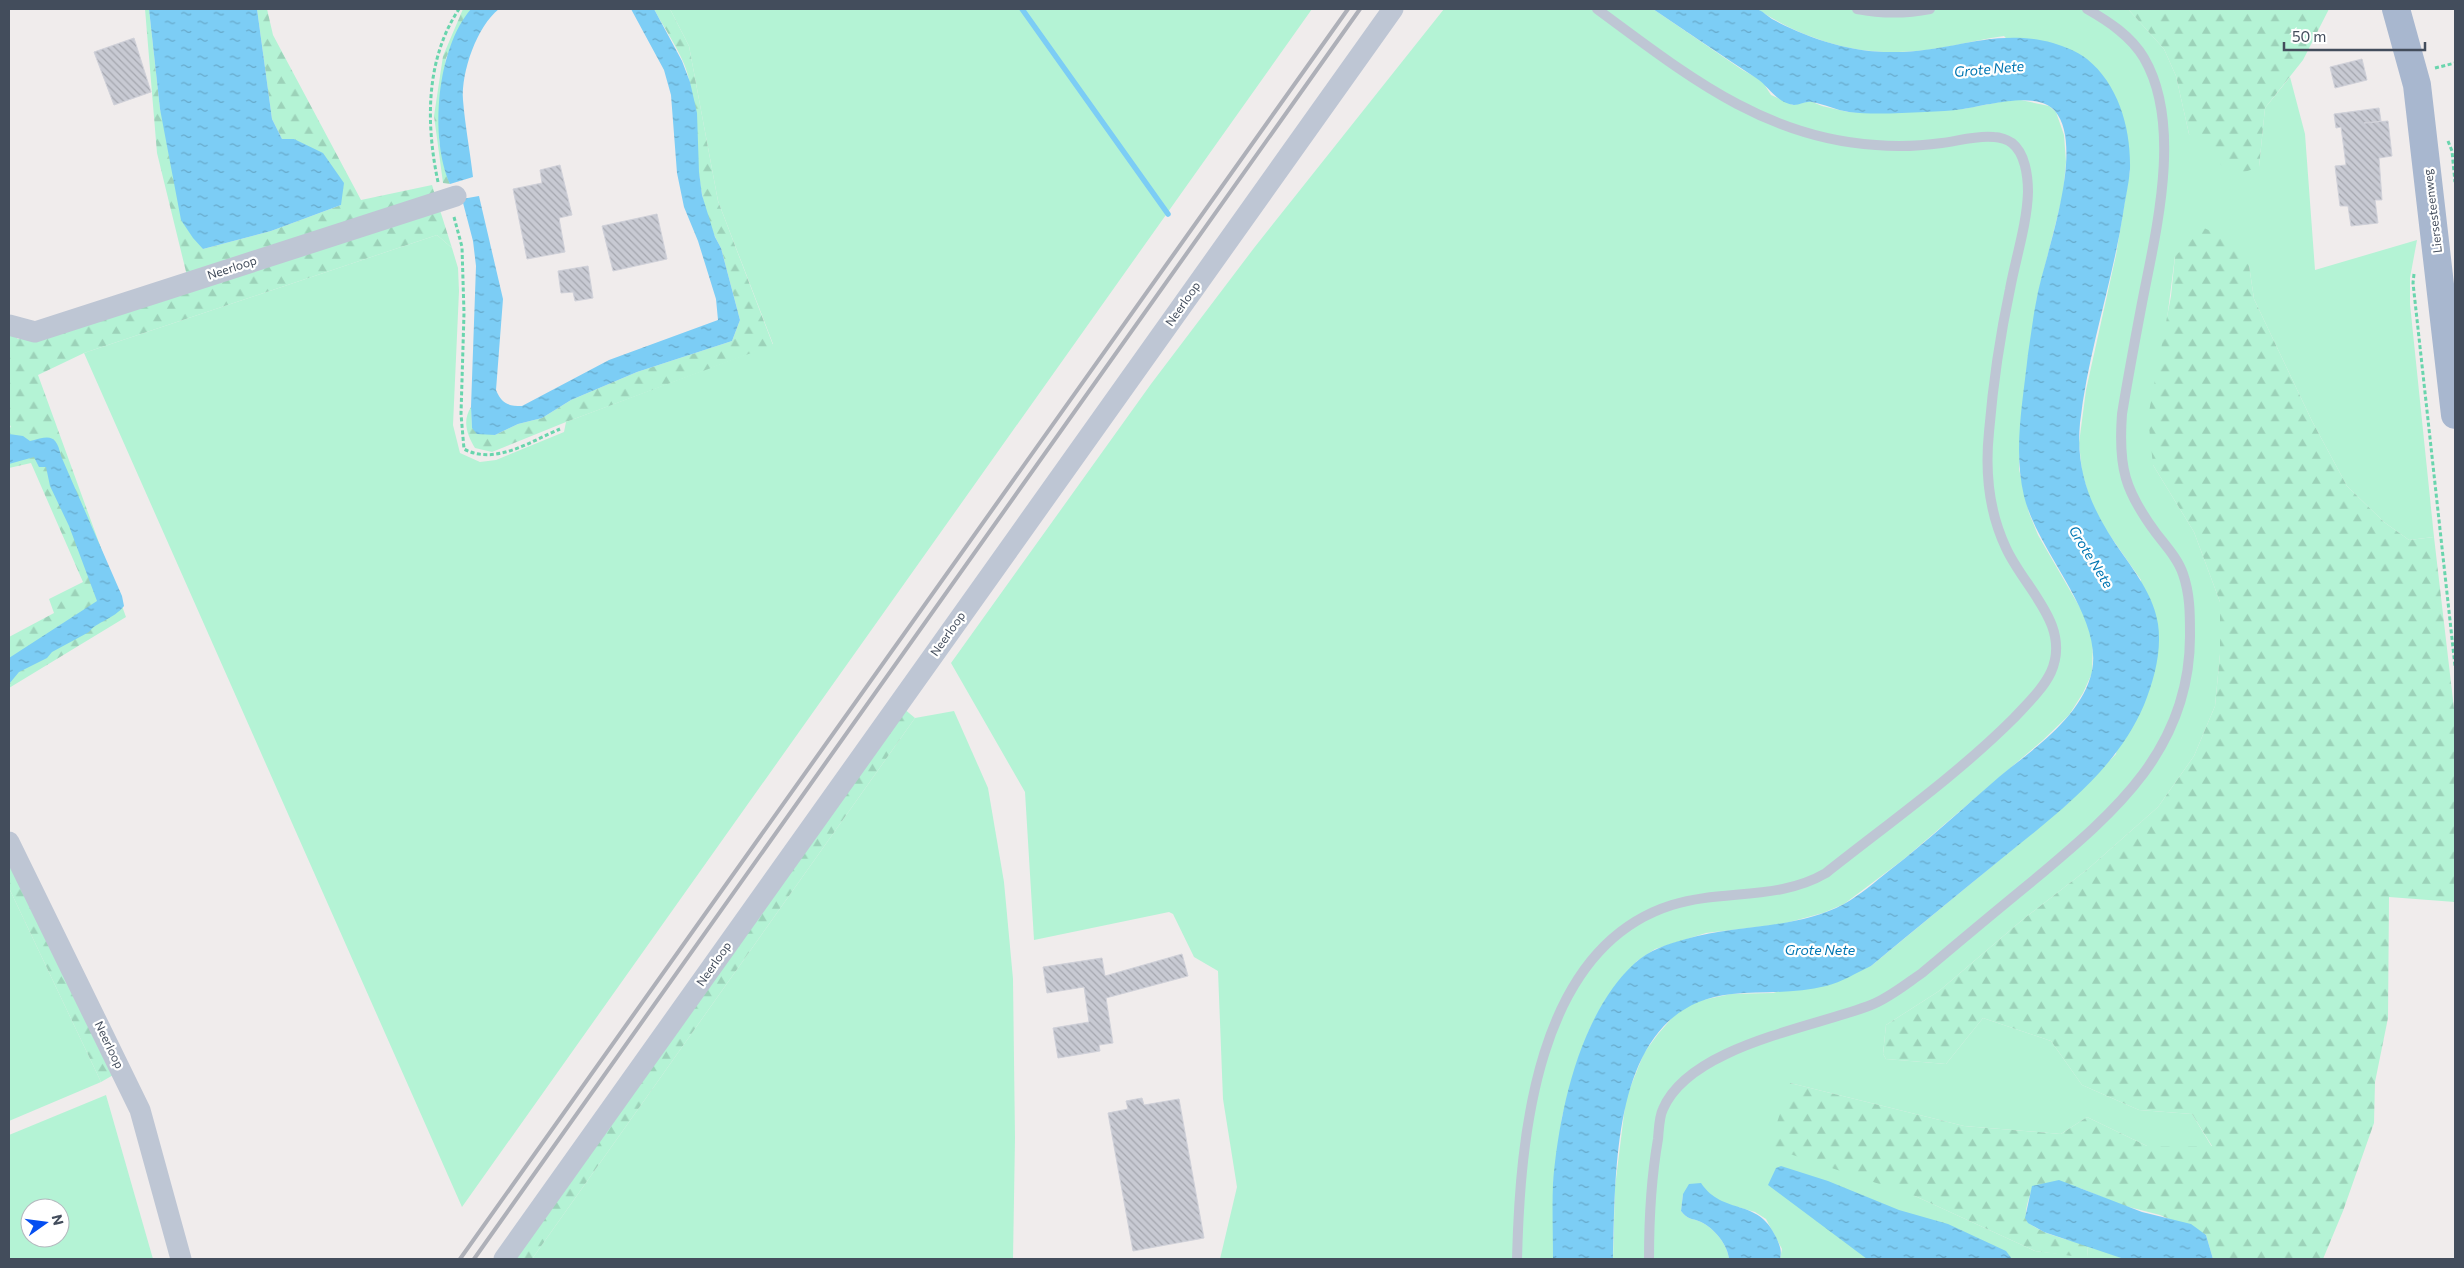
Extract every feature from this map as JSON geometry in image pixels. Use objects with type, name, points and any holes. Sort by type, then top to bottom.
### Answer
[{"type":"main road","name":"Liersesteenweg","points":[[2396,9],[2417,85],[2455,415]]},
{"type":"street","name":"Neerloop","points":[[504,1259],[1393,9]]},
{"type":"street","name":"Neerloop","points":[[9,325],[35,332],[449,198]]},
{"type":"street","name":"Neerloop","points":[[9,842],[140,1110],[181,1259]]},
{"type":"lane","points":[[1517,1259],[1523,1158],[1531,1102],[1539,1067],[1553,1027],[1584,970],[1595,956],[1636,920],[1672,904],[1723,895],[1777,891],[1812,881],[1826,873],[1996,736],[2027,704],[2049,675],[2056,658],[2058,644],[2053,627],[2045,611],[2006,549],[1993,508],[1987,464],[1998,352],[2028,190],[2020,151],[2010,141],[1994,137],[1937,144],[1875,145],[1814,136],[1782,126],[1745,110],[1687,74],[1597,9]]},
{"type":"lane","points":[[1858,9],[1889,14],[1930,9]]},
{"type":"lane","points":[[1649,1259],[1650,1201],[1662,1109],[1680,1084],[1700,1067],[1772,1036],[1872,1004],[1908,983],[2076,845],[2122,802],[2162,746],[2179,713],[2187,682],[2190,644],[2188,592],[2183,572],[2139,510],[2128,489],[2122,466],[2120,442],[2122,414],[2160,205],[2164,156],[2162,119],[2154,82],[2143,58],[2127,36],[2087,9]]},
{"type":"path","points":[[458,9],[450,22],[436,62],[431,97],[430,132],[456,219],[462,247],[464,313],[461,435],[464,449],[475,455],[491,456],[560,429]]},
{"type":"green space","points":[[145,9],[149,9],[160,109],[203,249],[271,231],[341,205],[294,139],[282,139],[272,119],[257,9],[267,9],[273,35],[361,200],[432,185],[452,248],[437,235],[84,353],[38,375],[126,617],[9,688],[9,637],[54,613],[49,599],[83,582],[31,463],[9,468],[9,428],[11,427],[9,423],[9,332],[18,339],[77,327],[190,288],[157,153]]},
{"type":"green space","points":[[463,9],[471,9],[446,58],[439,112],[439,141],[450,184],[443,183],[434,116],[443,56]]},
{"type":"green space","points":[[654,9],[670,9],[689,46],[718,201],[773,345],[566,422],[492,452],[475,448],[466,423],[471,407],[472,428],[495,435],[518,424],[542,418],[571,400],[637,372],[732,341],[740,320],[721,248],[705,209],[698,168],[693,105],[688,74],[680,55]]},
{"type":"green space","points":[[670,9],[1312,9],[462,1207],[84,353],[437,235],[452,248],[458,268],[459,291],[453,425],[460,453],[480,462],[496,460],[564,432],[566,422],[773,344],[718,201],[689,46]]},
{"type":"green space","points":[[1444,9],[1653,9],[1741,69],[1762,81],[1771,95],[1793,105],[1810,101],[1848,112],[1871,113],[1963,109],[2016,99],[2049,106],[2056,112],[2064,135],[2066,162],[2063,194],[2037,298],[2021,421],[2019,469],[2029,513],[2038,535],[2086,618],[2093,641],[2092,673],[2083,693],[2069,715],[2043,740],[1904,859],[1844,904],[1823,913],[1782,924],[1706,933],[1655,949],[1637,961],[1605,1000],[1590,1028],[1578,1059],[1562,1117],[1553,1185],[1553,1259],[1220,1259],[1237,1187],[1223,1099],[1218,971],[1194,957],[1173,914],[1169,912],[1034,940],[1025,792],[951,663],[1151,384],[1254,248]]},
{"type":"green space","points":[[1757,9],[2128,9],[2164,49],[2176,76],[2189,134],[2259,167],[2265,108],[2290,77],[2305,134],[2315,270],[2417,240],[2410,278],[2410,304],[2434,537],[2409,540],[2384,522],[2347,486],[2312,421],[2254,299],[2249,265],[2175,256],[2166,327],[2153,465],[2194,532],[2220,602],[2220,654],[2215,706],[2194,756],[2158,807],[2089,868],[2021,921],[1939,991],[1886,1025],[1883,1054],[1886,1059],[1946,1064],[1983,1018],[2051,1041],[2082,1085],[2139,1110],[2192,1114],[2212,1147],[2147,1146],[2087,1117],[2061,1134],[1964,1126],[1790,1083],[1915,1196],[2035,1251],[2087,1257],[2088,1245],[2124,1259],[1780,1259],[1782,1249],[1766,1219],[1755,1212],[1720,1202],[1709,1195],[1683,1194],[1681,1211],[1688,1217],[1706,1225],[1715,1233],[1726,1248],[1729,1259],[1613,1259],[1615,1187],[1626,1098],[1644,1053],[1658,1034],[1679,1010],[1698,1001],[1731,994],[1773,993],[1871,966],[2066,805],[2116,754],[2141,580],[2104,527],[2091,503],[2082,472],[2079,443],[2086,390],[2116,255],[2130,170],[2004,36],[1911,52],[1861,50],[1807,35]]},
{"type":"green space","points":[[2128,9],[2329,9],[2303,60],[2265,108],[2259,167],[2233,176],[2189,134],[2176,76],[2164,49]]},
{"type":"green space","points":[[2204,228],[2222,236],[2249,265],[2254,299],[2312,421],[2347,486],[2384,522],[2409,540],[2434,537],[2455,717],[2455,902],[2389,897],[2388,1018],[2375,1082],[2374,1123],[2343,1211],[2323,1259],[2213,1259],[2206,1235],[2160,1215],[2121,1205],[2080,1188],[2033,1186],[2026,1210],[2028,1222],[2034,1227],[2052,1235],[2088,1245],[2087,1258],[2035,1251],[1915,1196],[1769,1147],[1790,1083],[1964,1126],[2061,1134],[2087,1117],[2147,1146],[2212,1146],[2192,1114],[2139,1110],[2082,1085],[2051,1041],[1983,1018],[1946,1064],[1886,1059],[1883,1054],[1886,1025],[1939,991],[2021,921],[2089,868],[2158,807],[2194,756],[2215,706],[2220,654],[2220,602],[2194,532],[2153,465],[2148,417],[2171,296],[2175,256]]},
{"type":"green space","points":[[903,708],[915,718],[532,1259],[510,1259]]},
{"type":"green space","points":[[954,711],[988,788],[1004,882],[1013,979],[1015,1138],[1013,1259],[532,1259],[915,718]]},
{"type":"green space","points":[[9,859],[115,1074],[101,1082],[9,888]]},
{"type":"green space","points":[[9,888],[101,1082],[9,1121]]},
{"type":"green space","points":[[106,1095],[153,1259],[9,1259],[9,1135]]},
{"type":"water","points":[[149,9],[257,9],[272,119],[282,139],[294,139],[323,153],[344,183],[341,205],[271,231],[203,249],[181,220],[160,109]]},
{"type":"water","points":[[471,9],[499,9],[484,26],[477,38],[465,76],[463,100],[473,177],[450,184],[443,165],[440,142],[438,118],[440,94],[450,46],[459,26]]},
{"type":"water","points":[[631,9],[654,9],[682,61],[690,82],[697,113],[699,172],[702,195],[715,237],[721,248],[740,320],[732,341],[637,372],[571,400],[542,418],[518,424],[495,435],[477,434],[472,428],[471,407],[476,266],[473,241],[462,199],[479,196],[503,299],[496,390],[506,403],[522,406],[609,360],[718,320],[716,299],[698,241],[684,207],[677,173],[671,95],[664,70]]},
{"type":"water","name":"Grote Nete","points":[[1653,9],[1756,9],[1801,33],[1847,47],[1879,52],[1916,51],[1993,39],[2032,39],[2053,43],[2075,51],[2098,70],[2115,95],[2121,109],[2128,139],[2130,169],[2113,266],[2089,370],[2080,423],[2079,442],[2084,477],[2089,494],[2104,525],[2149,596],[2156,614],[2159,645],[2154,676],[2144,705],[2132,729],[2100,771],[2062,809],[1871,966],[1843,980],[1814,989],[1732,994],[1692,1005],[1662,1028],[1642,1059],[1628,1097],[1620,1138],[1616,1181],[1613,1259],[1553,1259],[1553,1183],[1567,1095],[1586,1036],[1600,1008],[1616,984],[1635,963],[1653,951],[1679,941],[1706,934],[1786,923],[1825,912],[1844,904],[1918,848],[2054,731],[2078,703],[2087,688],[2092,671],[2093,650],[2088,628],[2079,606],[2031,518],[2024,496],[2019,461],[2022,407],[2033,318],[2041,278],[2061,202],[2065,175],[2066,150],[2063,128],[2055,111],[2047,105],[2036,101],[2024,100],[1954,110],[1887,114],[1849,112],[1812,102],[1788,104],[1777,98],[1761,81]]},
{"type":"water","points":[[9,434],[23,436],[30,441],[47,437],[57,443],[122,596],[124,606],[89,632],[52,652],[47,658],[19,672],[9,684],[9,658],[97,601],[69,526],[50,486],[46,467],[39,467],[34,457],[9,464]]},
{"type":"water","points":[[1781,1166],[1828,1181],[1899,1210],[1948,1224],[2006,1251],[2012,1259],[1867,1259],[1768,1185],[1776,1168]]},
{"type":"water","points":[[2059,1180],[2142,1212],[2191,1224],[2206,1235],[2213,1259],[2124,1259],[2044,1232],[2028,1223],[2025,1218],[2032,1186]]},
{"type":"water","points":[[1701,1183],[1719,1200],[1760,1216],[1769,1225],[1776,1237],[1780,1246],[1780,1259],[1729,1259],[1726,1248],[1715,1233],[1706,1225],[1688,1217],[1681,1211],[1683,1194],[1689,1184]]},
{"type":"building","points":[[134,38],[151,92],[114,105],[94,52]]},
{"type":"building","points":[[2362,59],[2367,80],[2335,88],[2330,67]]},
{"type":"building","points":[[2379,108],[2381,121],[2364,123],[2388,121],[2392,156],[2379,158],[2382,200],[2375,200],[2378,223],[2351,226],[2348,206],[2340,206],[2335,166],[2346,165],[2341,127],[2336,128],[2334,114]]},
{"type":"building","points":[[560,165],[572,215],[559,218],[565,252],[527,259],[513,189],[542,183],[540,170]]},
{"type":"building","points":[[657,214],[667,259],[613,271],[602,226]]},
{"type":"building","points":[[588,266],[593,298],[575,301],[573,292],[561,293],[558,271]]},
{"type":"building","points":[[1182,954],[1188,976],[1106,998],[1113,1043],[1099,1045],[1100,1051],[1058,1058],[1053,1028],[1089,1022],[1084,987],[1047,993],[1043,967],[1102,958],[1105,976]]},
{"type":"building","points":[[1142,1098],[1144,1105],[1179,1099],[1204,1238],[1133,1251],[1108,1113],[1128,1109],[1126,1101]]},
{"type":"waterway","points":[[1022,9],[1168,214]]},
{"type":"railway","points":[[460,1259],[1348,9]]},
{"type":"railway","points":[[474,1259],[1360,9]]}]
